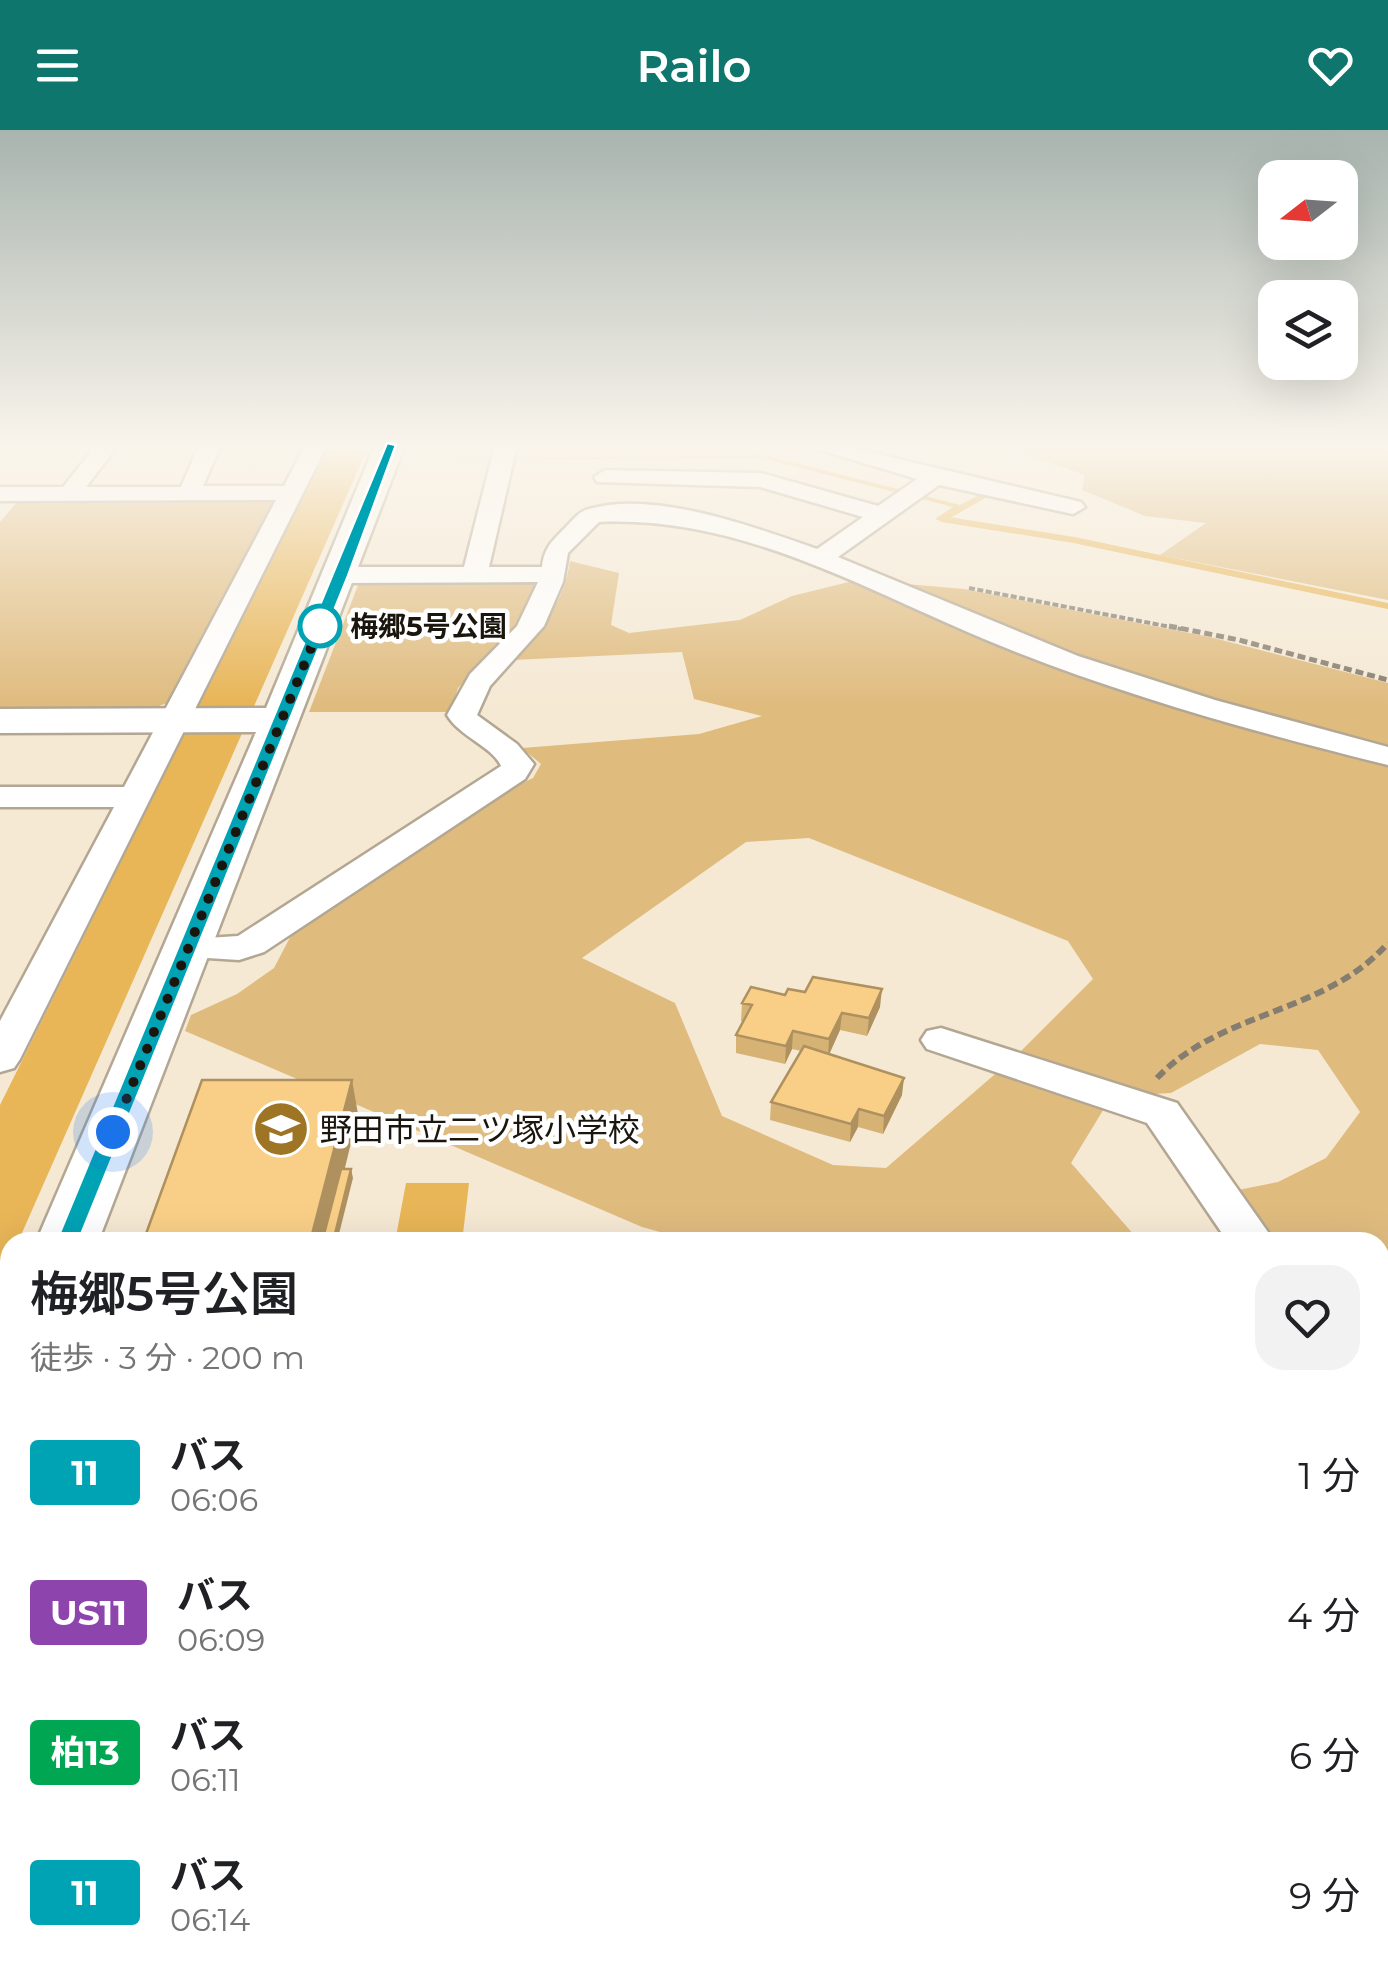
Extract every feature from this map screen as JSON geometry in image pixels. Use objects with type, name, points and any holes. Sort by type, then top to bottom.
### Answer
[{"type":"street","points":[[0,1059],[136,797],[184,720],[275,532]]},
{"type":"street","points":[[71,1232],[189,948],[266,720],[342,576],[358,532]]},
{"type":"street","points":[[474,575],[485,532]]},
{"type":"street","points":[[189,948],[239,948],[251,944],[514,772],[518,764],[514,757],[476,734],[462,715],[470,689],[524,636],[543,606],[556,552],[576,532]]},
{"type":"street","points":[[723,532],[818,560],[1026,646],[1188,700],[1388,756]]},
{"type":"street","points":[[818,560],[856,532]]},
{"type":"street","points":[[342,576],[553,574]]},
{"type":"street","points":[[0,720],[266,720]]},
{"type":"street","points":[[0,797],[136,797]]},
{"type":"street","points":[[941,1040],[1162,1113],[1245,1232]]},
{"type":"path","points":[[964,587],[1238,640],[1388,680]]},
{"type":"path","points":[[1162,1113],[1156,1080],[1187,1046],[1251,1024],[1358,975],[1388,943]]},
{"type":"shaded area","points":[[0,532],[258,532],[167,703],[151,709],[0,708]]},
{"type":"shaded area","points":[[286,532],[331,532],[22,1232],[0,1232],[0,1105]]},
{"type":"shaded area","points":[[1194,532],[1388,532],[1388,600],[1160,555]]},
{"type":"shaded area","points":[[570,561],[619,573],[611,625],[629,633],[740,620],[792,596],[857,580],[920,605],[1388,759],[1388,1232],[1256,1232],[1228,1192],[1278,1182],[1326,1158],[1360,1112],[1318,1050],[1260,1044],[1171,1093],[1137,1095],[1013,1059],[1093,979],[1068,941],[809,838],[746,842],[582,958],[675,1003],[722,1116],[833,1165],[886,1168],[1001,1069],[1108,1102],[1071,1163],[1131,1232],[660,1232],[185,1031],[191,1015],[237,994],[274,968],[296,926],[477,805],[533,778],[541,764],[522,748],[699,734],[762,716],[694,699],[682,652],[513,660],[557,603]]},
{"type":"shaded area","name":"梅郷5号公園","points":[[542,579],[531,610],[458,688],[450,712],[309,712],[360,580]]},
{"type":"shaded area","points":[[901,586],[964,589],[1210,637],[1388,683],[1388,753],[1131,677]]},
{"type":"shaded area","points":[[406,1183],[469,1183],[463,1232],[397,1232]]},
{"type":"building","points":[[813,977],[882,989],[869,1018],[842,1013],[829,1039],[793,1031],[786,1046],[736,1035],[752,1005],[742,1003],[751,987],[785,995],[788,989],[805,992]]},
{"type":"building","points":[[804,1046],[904,1078],[884,1116],[859,1109],[851,1124],[771,1102]]},
{"type":"building","points":[[202,1080],[352,1080],[313,1232],[147,1232]]},
{"type":"building","points":[[341,1169],[351,1169],[335,1232],[325,1232]]},
{"type":"waterway","points":[[1021,532],[1388,606]]},
{"type":"bus line","name":"11","points":[[71,1232],[359,532]]},
{"type":"place","name":"梅郷5号公園","points":[[320,626]]},
{"type":"place","name":"野田市立二ツ塚小学校","points":[[281,1129]]},
{"type":"route","points":[[113,1132],[320,626]]}]
